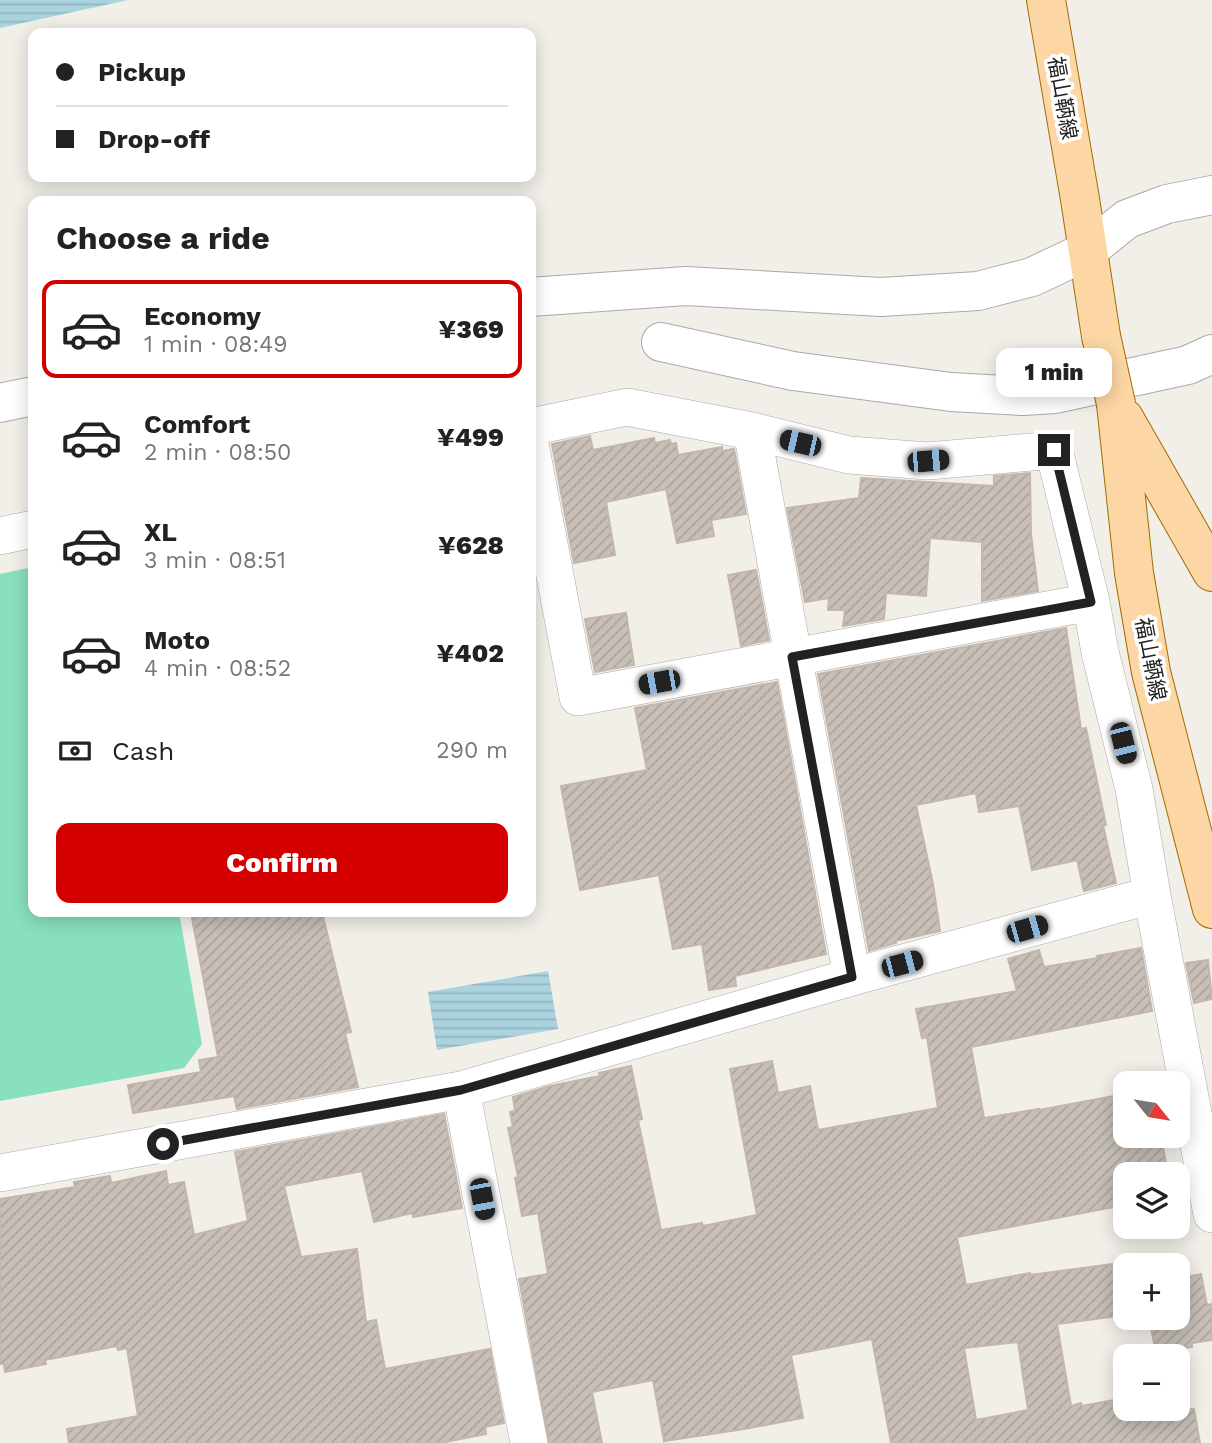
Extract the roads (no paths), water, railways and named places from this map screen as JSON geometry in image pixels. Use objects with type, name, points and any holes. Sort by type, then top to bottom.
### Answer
[{"type":"main road","name":"福山鞆線","points":[[1046,0],[1101,336],[1116,404],[1135,573],[1151,671],[1212,909]]},
{"type":"main road","name":"福山鞆線","points":[[1116,404],[1212,572]]},
{"type":"street","points":[[536,297],[686,286],[881,297],[978,291],[1032,277],[1087,251],[1127,219],[1167,204],[1212,195]]},
{"type":"street","points":[[661,342],[793,371],[951,392],[1023,396],[1055,394],[1188,365],[1212,354]]},
{"type":"street","points":[[0,403],[28,397]]},
{"type":"street","points":[[536,426],[627,407],[752,431],[849,455],[928,461],[1054,450],[1134,789],[1212,1214]]},
{"type":"street","points":[[752,431],[852,977]]},
{"type":"street","points":[[536,476],[578,697],[1091,602]]},
{"type":"street","points":[[0,536],[28,530]]},
{"type":"street","points":[[0,1173],[461,1090],[1152,894]]},
{"type":"street","points":[[461,1090],[528,1443]]},
{"type":"water","points":[[0,0],[128,0],[0,28]]},
{"type":"water","points":[[548,971],[558,1029],[437,1050],[428,992]]}]
